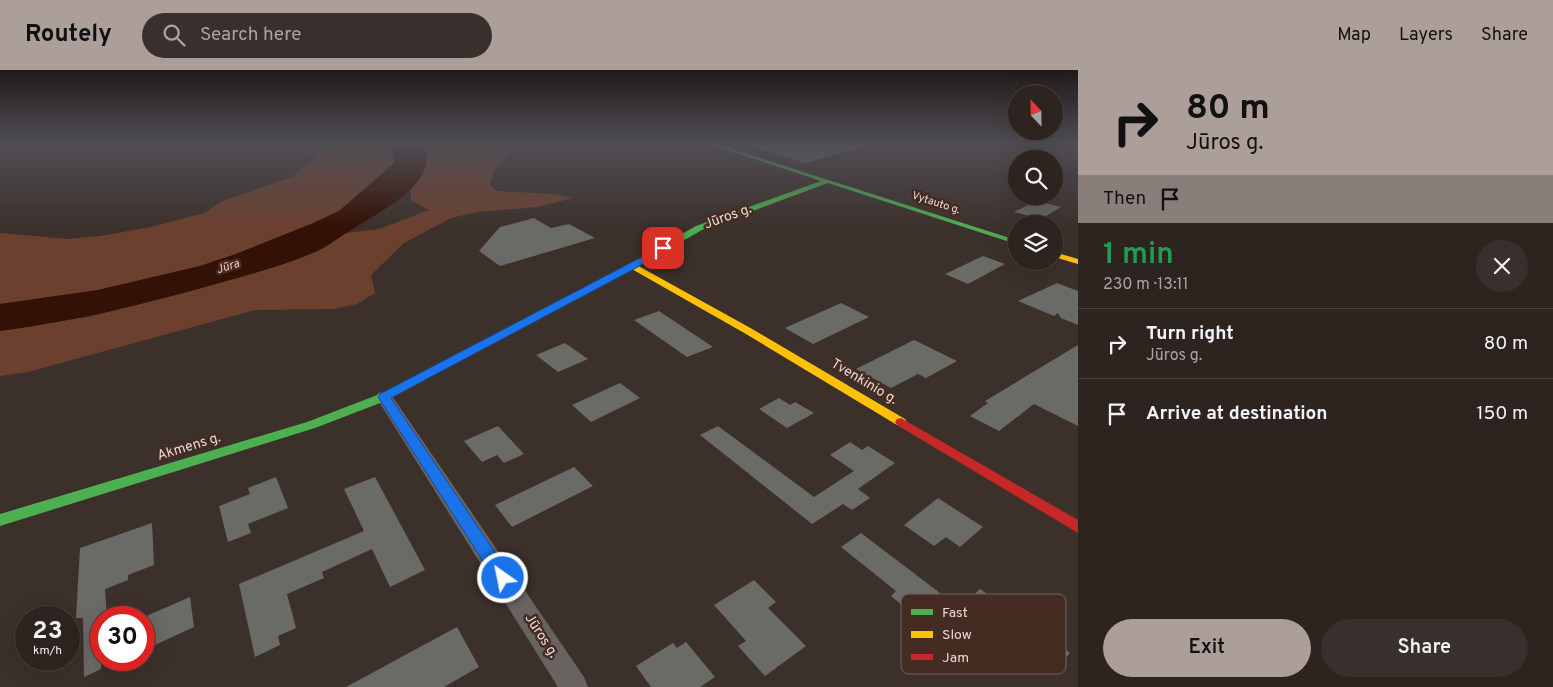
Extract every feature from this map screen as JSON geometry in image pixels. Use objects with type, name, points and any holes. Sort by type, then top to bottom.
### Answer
[{"type":"street","name":"Vytauto g.","points":[[794,171],[1008,239]]},
{"type":"street","name":"Jūros g.","points":[[574,687],[384,397],[633,266],[699,228],[828,182]]},
{"type":"street","points":[[1063,257],[1078,262]]},
{"type":"street","name":"Tvenkinio g.","points":[[633,266],[750,332],[1078,527]]},
{"type":"street","name":"Akmens g.","points":[[0,520],[268,438],[384,397]]},
{"type":"shaded area","points":[[299,171],[385,171],[339,211],[236,254],[200,266],[98,290],[0,304],[0,233],[68,239],[100,236],[151,227],[204,213],[223,201],[294,176]]},
{"type":"shaded area","points":[[424,171],[494,171],[490,185],[497,191],[554,194],[573,198],[537,207],[477,212],[451,218],[404,243],[371,275],[375,293],[357,304],[334,309],[255,310],[28,372],[0,376],[0,331],[93,316],[183,293],[318,251],[346,233],[379,229],[429,210],[411,200],[411,189]]},
{"type":"water","name":"Jūra","points":[[386,171],[424,171],[411,189],[394,203],[320,249],[294,260],[113,311],[0,331],[0,304],[98,290],[200,266],[236,254],[339,211]]},
{"type":"building","points":[[1028,205],[1061,207],[1048,215],[1026,215],[1014,212]]},
{"type":"building","points":[[534,218],[551,228],[569,224],[595,238],[500,266],[479,251],[500,227]]},
{"type":"building","points":[[983,256],[1005,264],[968,284],[945,274]]},
{"type":"building","points":[[1057,283],[1078,291],[1078,325],[1061,318],[1058,313],[1054,316],[1018,301]]},
{"type":"building","points":[[841,303],[869,317],[813,344],[785,328]]},
{"type":"building","points":[[659,311],[713,347],[687,357],[634,320]]},
{"type":"building","points":[[914,340],[957,361],[926,378],[918,374],[891,388],[856,369]]},
{"type":"building","points":[[565,343],[588,359],[558,372],[536,355]]},
{"type":"building","points":[[1078,345],[1078,426],[1034,404],[999,431],[970,416],[988,403],[985,401]]},
{"type":"building","points":[[620,383],[640,398],[591,422],[572,405]]},
{"type":"building","points":[[779,398],[790,405],[795,402],[814,413],[787,428],[759,409]]},
{"type":"building","points":[[498,426],[524,454],[504,463],[497,455],[482,462],[464,441]]},
{"type":"building","points":[[718,426],[814,497],[854,471],[830,455],[850,442],[862,450],[868,446],[895,463],[858,489],[870,498],[852,510],[843,504],[812,524],[700,435]]},
{"type":"building","points":[[574,467],[593,486],[512,527],[495,505]]},
{"type":"building","points":[[276,477],[288,508],[248,524],[251,533],[228,542],[219,506],[250,494],[248,488]]},
{"type":"building","points":[[375,477],[425,570],[390,587],[372,549],[322,572],[324,578],[287,594],[296,628],[278,636],[280,645],[255,657],[239,584],[364,531],[344,489]]},
{"type":"building","points":[[938,498],[983,527],[960,547],[946,537],[934,546],[904,525]]},
{"type":"building","points":[[152,523],[154,565],[128,575],[128,580],[105,589],[106,606],[90,606],[90,671],[97,671],[84,677],[83,618],[80,618],[80,606],[77,606],[80,548]]},
{"type":"building","points":[[861,533],[940,593],[901,594],[901,604],[891,596],[896,591],[841,547]]},
{"type":"building","points":[[754,580],[776,602],[768,608],[806,646],[765,676],[738,646],[746,641],[714,605]]},
{"type":"building","points":[[980,589],[987,594],[975,594]]},
{"type":"building","points":[[190,597],[194,627],[155,645],[155,612]]},
{"type":"building","points":[[457,627],[479,667],[444,687],[346,687]]},
{"type":"building","points":[[686,642],[715,677],[700,687],[651,687],[636,666],[673,643],[677,648]]},
{"type":"traffic: fast","points":[[795,171],[1008,239]]},
{"type":"traffic: fast","points":[[650,256],[699,228],[828,181]]},
{"type":"traffic: fast","points":[[0,520],[311,425],[384,397],[427,374]]},
{"type":"traffic: slow","points":[[1063,257],[1078,262]]},
{"type":"traffic: slow","points":[[633,266],[750,332],[901,422]]},
{"type":"traffic: jam","points":[[427,374],[650,256]]},
{"type":"traffic: jam","points":[[901,422],[1078,527]]},
{"type":"route","points":[[503,578],[384,397],[633,266],[663,248]]}]
